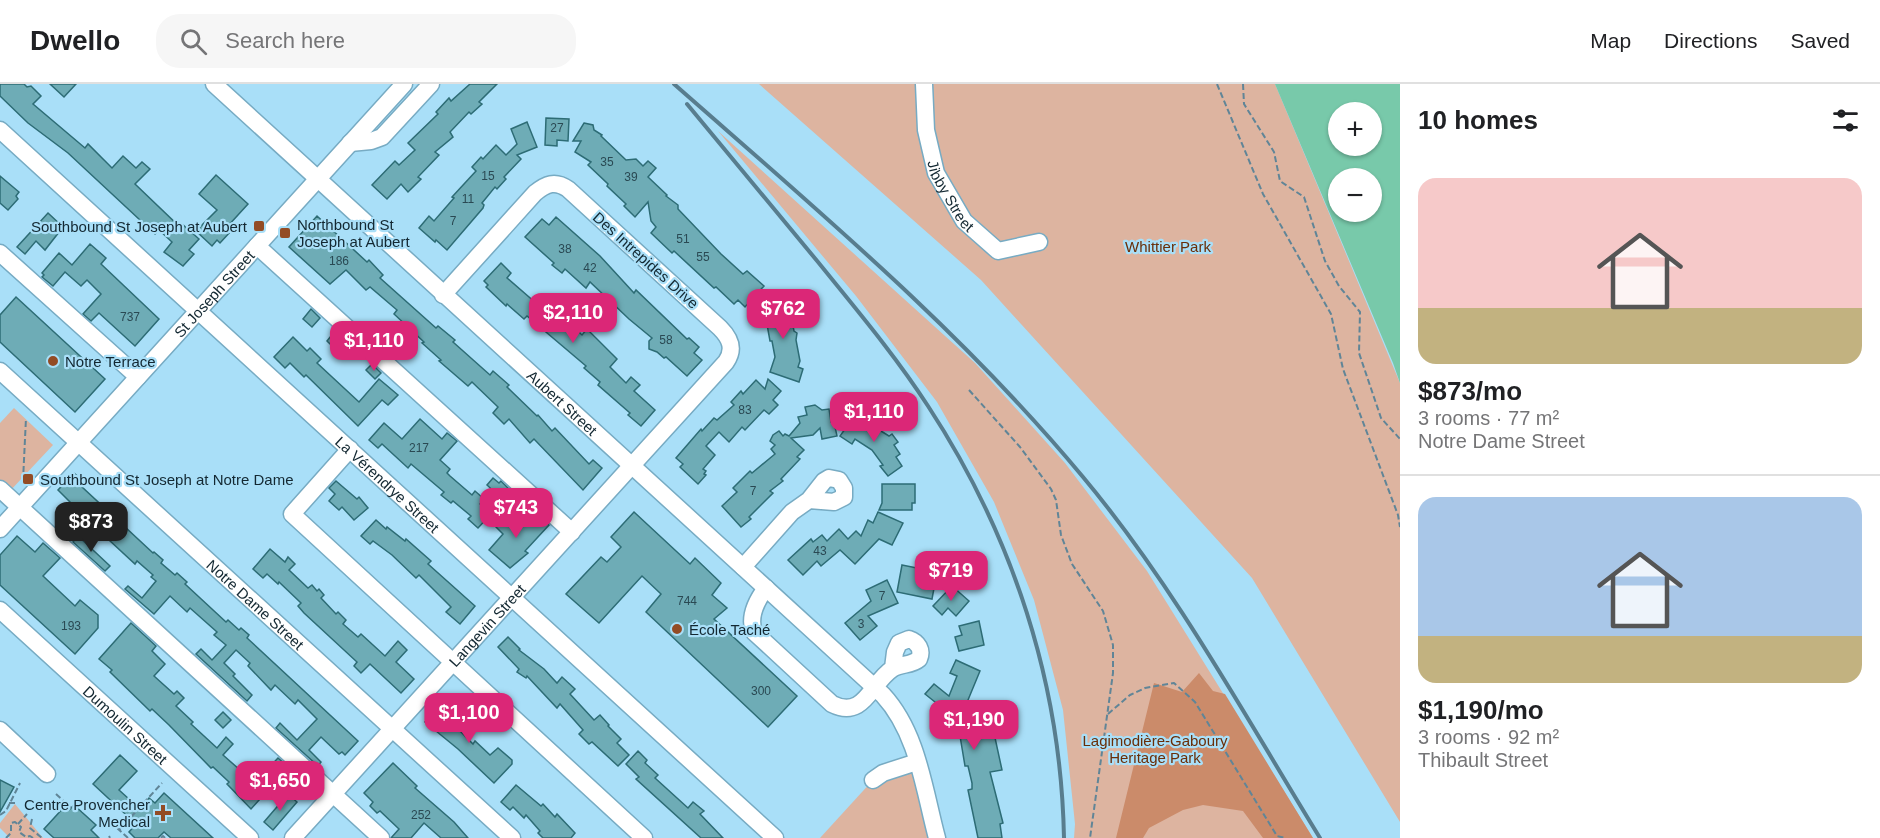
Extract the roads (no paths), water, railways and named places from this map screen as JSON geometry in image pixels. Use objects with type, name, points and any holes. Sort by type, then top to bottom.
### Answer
[{"type":"street","name":"Aubert Street","points":[[214,84],[889,701],[905,726],[937,838]]},
{"type":"street","name":"St Joseph Street","points":[[0,529],[404,84]]},
{"type":"street","points":[[350,143],[371,141],[382,137],[431,84]]},
{"type":"street","name":"Jibby Street","points":[[924,84],[926,130],[936,173],[964,221],[998,251],[1039,242]]},
{"type":"street","name":"La Vérendrye Street","points":[[0,130],[775,838]]},
{"type":"street","name":"Des Intrepides Drive","points":[[443,295],[541,189],[551,183],[568,189],[720,328],[727,336],[731,347],[726,362],[632,466]]},
{"type":"street","points":[[257,246],[572,532]]},
{"type":"street","points":[[0,253],[138,377]]},
{"type":"street","name":"Notre Dame Street","points":[[0,371],[512,838]]},
{"type":"street","points":[[350,449],[292,514],[644,838]]},
{"type":"street","name":"Langevin Street","points":[[293,838],[632,466]]},
{"type":"street","points":[[0,489],[381,838]]},
{"type":"street","points":[[743,567],[792,512],[809,500]]},
{"type":"street","points":[[766,588],[756,602],[752,620],[754,632],[832,704],[850,709],[864,700],[893,668]]},
{"type":"street","name":"Dumoulin Street","points":[[0,610],[250,838]]},
{"type":"street","points":[[0,730],[47,774]]},
{"type":"street","points":[[873,780],[883,773],[917,762]]},
{"type":"railway","points":[[674,84],[834,225],[938,321],[1037,423],[1117,519],[1179,607],[1320,838]]},
{"type":"railway","points":[[687,104],[875,332],[928,406],[985,507],[1008,559],[1027,613],[1042,667],[1061,780],[1064,838]]},
{"type":"place","name":"Southbound St Joseph at Aubert","points":[[259,226]]},
{"type":"place","name":"Northbound St Joseph at Aubert","points":[[285,233]]},
{"type":"place","name":"Notre Terrace","points":[[53,361]]},
{"type":"place","name":"Southbound St Joseph at Notre Dame","points":[[28,479]]},
{"type":"place","name":"École Taché","points":[[677,629]]},
{"type":"place","name":"Centre Provencher Medical","points":[[163,813]]},
{"type":"park label","name":"Whittier Park","points":[[1168,246]]},
{"type":"park label","name":"Lagimodière-Gaboury Heritage Park","points":[[1155,748]]}]
